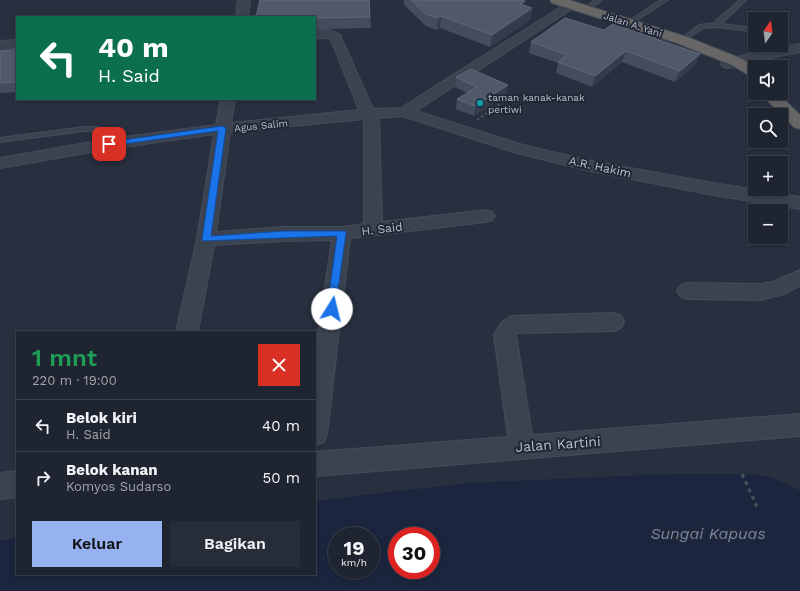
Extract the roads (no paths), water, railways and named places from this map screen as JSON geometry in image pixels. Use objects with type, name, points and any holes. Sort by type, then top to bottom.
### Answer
[{"type":"highway","name":"Jalan A. Yani","points":[[556,0],[682,40],[748,70]]},
{"type":"highway","name":"Jalan A. Yani","points":[[733,63],[748,77]]},
{"type":"highway","points":[[788,98],[800,108]]},
{"type":"highway","points":[[775,100],[800,124]]},
{"type":"street","points":[[242,16],[244,0]]},
{"type":"street","points":[[404,112],[571,5]]},
{"type":"street","points":[[316,34],[330,34],[336,38],[370,114],[373,230]]},
{"type":"street","points":[[0,45],[16,44]]},
{"type":"street","points":[[733,63],[800,48]]},
{"type":"street","points":[[187,331],[206,239],[222,128],[228,100]]},
{"type":"street","name":"Agus Salim","points":[[0,163],[109,144],[222,128],[404,112]]},
{"type":"street","name":"A.R. Hakim","points":[[404,112],[519,149],[586,165],[720,191],[800,203]]},
{"type":"street","name":"H. Said","points":[[206,239],[284,234],[342,233],[486,216]]},
{"type":"street","points":[[316,427],[342,233]]},
{"type":"street","points":[[687,290],[761,292],[777,289],[800,277]]},
{"type":"street","points":[[522,447],[505,335],[508,328],[512,325],[614,322]]},
{"type":"street","name":"Jalan Kartini","points":[[316,464],[800,425]]},
{"type":"street","points":[[0,486],[16,484]]},
{"type":"lane","points":[[586,9],[599,0]]},
{"type":"lane","points":[[629,23],[665,0]]},
{"type":"lane","points":[[718,26],[719,21],[743,0]]},
{"type":"lane","points":[[682,40],[701,26],[748,29]]},
{"type":"lane","points":[[0,140],[84,129],[97,129],[106,132],[109,144]]},
{"type":"water","name":"Sungai Kapuas","points":[[669,474],[742,474],[771,477],[800,490],[800,591],[0,591],[0,541],[16,537],[16,575],[316,575],[316,501],[467,483]]},
{"type":"place","name":"taman kanak-kanak pertiwi","points":[[480,103]]}]
